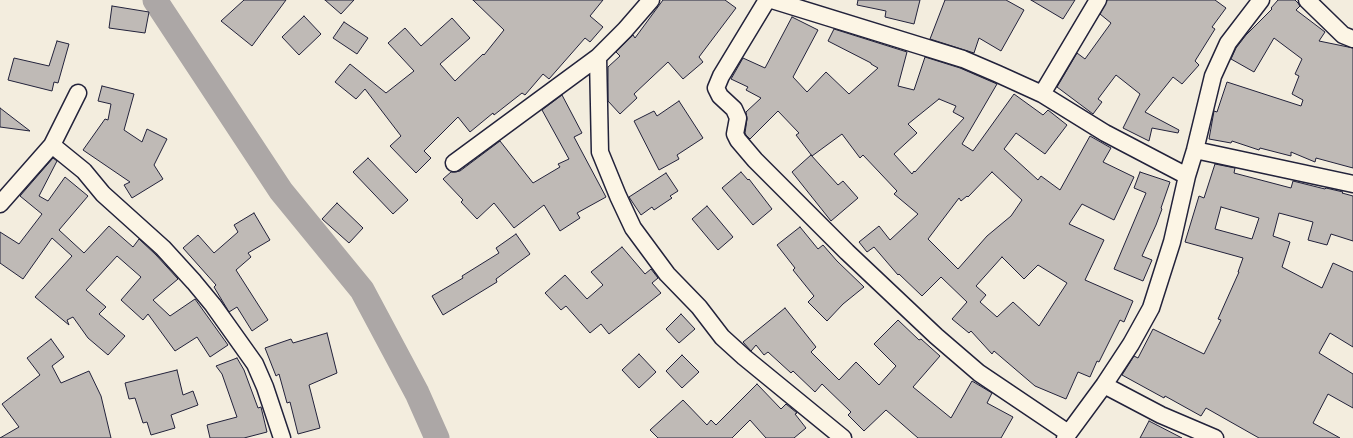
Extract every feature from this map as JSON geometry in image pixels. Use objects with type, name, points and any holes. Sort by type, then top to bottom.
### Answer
[{"type":"street","points":[[454,163],[598,57],[625,30],[651,0]]},
{"type":"street","points":[[767,0],[721,76],[716,88],[720,96],[734,109],[738,118],[735,134],[738,140],[755,160],[820,225],[936,336],[979,372],[1066,436],[1104,386],[1131,344],[1151,308],[1172,242],[1187,176],[1195,150],[1213,76],[1228,43],[1261,0]]},
{"type":"street","points":[[772,0],[963,59],[1042,94],[1106,133],[1187,176]]},
{"type":"street","points":[[1042,94],[1098,0]]},
{"type":"street","points":[[1307,0],[1343,34],[1353,39]]},
{"type":"street","points":[[598,57],[600,152],[633,228],[667,274],[699,307],[722,337],[744,357],[843,438]]},
{"type":"street","points":[[0,204],[52,145],[78,94]]},
{"type":"street","points":[[52,145],[84,171],[103,194],[163,248],[213,305],[255,364],[266,388],[282,438]]},
{"type":"street","points":[[1195,150],[1353,184]]},
{"type":"street","points":[[1104,386],[1161,415],[1215,438]]},
{"type":"building","points":[[244,0],[286,0],[252,46],[221,21]]},
{"type":"building","points":[[325,0],[354,0],[341,14]]},
{"type":"building","points":[[473,0],[603,0],[590,16],[603,27],[590,42],[585,38],[549,79],[543,74],[525,95],[522,93],[494,115],[493,113],[470,132],[458,117],[424,151],[431,158],[416,173],[390,146],[401,136],[365,89],[356,99],[335,82],[350,64],[386,93],[414,71],[388,43],[405,28],[421,46],[452,18],[470,38],[440,64],[455,81],[483,54],[484,55],[504,30]]},
{"type":"building","points":[[663,0],[725,0],[736,8],[699,57],[703,62],[683,79],[668,62],[634,94],[637,98],[620,114],[608,101],[608,67],[620,56],[616,52],[633,35],[635,38]]},
{"type":"building","points":[[858,0],[920,0],[914,24],[885,17],[886,11],[857,5]]},
{"type":"building","points":[[945,0],[1006,0],[1024,10],[1001,51],[979,38],[974,53],[930,39]]},
{"type":"building","points":[[1031,0],[1075,0],[1063,19]]},
{"type":"building","points":[[1107,0],[1215,0],[1226,8],[1212,27],[1215,29],[1195,61],[1199,65],[1182,84],[1173,77],[1145,112],[1179,130],[1178,133],[1152,128],[1149,141],[1123,128],[1140,94],[1116,75],[1098,99],[1102,102],[1093,114],[1057,87],[1077,53],[1085,59],[1111,23],[1100,14]]},
{"type":"building","points":[[1278,0],[1295,0],[1298,3],[1300,6],[1296,10],[1325,32],[1319,41],[1353,48],[1353,168],[1316,158],[1315,162],[1291,152],[1291,156],[1260,148],[1259,150],[1232,141],[1231,143],[1209,139],[1214,111],[1217,112],[1227,82],[1301,106],[1303,100],[1292,94],[1299,76],[1295,74],[1302,59],[1274,38],[1254,72],[1231,59],[1236,48],[1246,35],[1272,9],[1271,8]]},
{"type":"building","points":[[112,6],[149,12],[145,33],[109,28]]},
{"type":"building","points":[[304,16],[321,34],[299,55],[282,37]]},
{"type":"building","points":[[792,17],[818,30],[793,77],[807,92],[826,72],[849,94],[878,68],[828,41],[834,29],[907,52],[898,86],[914,90],[925,57],[960,68],[997,84],[962,144],[973,151],[1014,94],[1043,115],[1048,110],[1067,125],[1045,154],[1016,133],[1004,149],[1038,180],[1041,176],[1060,190],[1090,136],[1111,148],[1103,162],[1134,177],[1114,220],[1082,204],[1069,224],[1104,240],[1085,280],[1133,301],[1124,322],[1120,320],[1099,362],[1097,361],[1090,377],[1078,372],[1066,399],[1035,386],[994,351],[992,354],[971,331],[969,333],[952,319],[967,302],[941,277],[922,296],[899,274],[898,275],[874,247],[867,252],[859,242],[879,226],[890,240],[918,214],[894,194],[897,191],[863,155],[860,158],[842,134],[812,156],[796,135],[799,133],[778,111],[750,139],[745,133],[747,119],[746,112],[761,98],[746,90],[748,87],[731,79],[743,58],[765,68]],"holes":[[[939,99],[956,106],[953,112],[964,118],[912,174],[894,154],[917,133],[908,124]],[[992,172],[1022,200],[1011,216],[987,236],[958,269],[928,239],[959,198],[961,201],[967,196],[968,197]],[[1002,257],[1024,279],[1038,265],[1067,283],[1039,326],[1013,302],[997,317],[980,302],[986,295],[976,286]]]},
{"type":"building","points":[[344,22],[368,38],[357,54],[333,38]]},
{"type":"building","points":[[57,41],[69,44],[58,83],[54,82],[52,91],[8,80],[14,58],[49,66]]},
{"type":"building","points":[[102,86],[134,94],[124,130],[142,142],[147,129],[167,139],[154,165],[163,179],[132,198],[124,185],[130,182],[83,150],[105,119],[108,120],[111,104],[98,101]]},
{"type":"building","points":[[562,95],[582,133],[574,137],[606,197],[577,213],[580,218],[560,231],[544,205],[514,228],[494,203],[477,219],[461,202],[463,200],[443,179],[451,172],[460,171],[500,141],[533,183],[560,167],[558,164],[569,159],[542,110]]},
{"type":"building","points":[[679,101],[703,138],[677,155],[679,159],[659,170],[634,121],[654,111],[657,116]]},
{"type":"building","points":[[0,108],[30,131],[0,127]]},
{"type":"building","points":[[811,155],[838,185],[843,181],[858,198],[831,221],[792,172]]},
{"type":"building","points":[[53,158],[57,161],[39,196],[48,201],[65,177],[88,196],[59,230],[84,253],[109,226],[133,247],[139,239],[178,279],[153,300],[170,316],[195,299],[228,345],[210,357],[197,337],[175,351],[148,314],[143,320],[121,300],[141,277],[117,256],[86,290],[106,307],[99,314],[125,336],[108,355],[88,338],[73,317],[67,320],[69,325],[35,297],[72,256],[52,238],[23,279],[0,263],[0,232],[19,244],[42,214],[20,196]]},
{"type":"building","points":[[368,158],[408,200],[393,214],[353,172]]},
{"type":"building","points":[[1215,164],[1235,168],[1234,173],[1291,188],[1293,181],[1343,192],[1342,193],[1353,196],[1353,241],[1331,234],[1327,245],[1308,240],[1313,222],[1279,213],[1273,236],[1290,242],[1282,267],[1322,288],[1333,263],[1353,272],[1353,347],[1330,333],[1319,353],[1353,374],[1353,408],[1328,394],[1313,423],[1340,438],[1259,438],[1206,408],[1201,416],[1122,375],[1134,356],[1138,358],[1153,329],[1204,354],[1221,320],[1218,319],[1239,272],[1243,258],[1185,242],[1199,196],[1204,198]],"holes":[[[1221,207],[1259,218],[1252,239],[1215,229]]]},
{"type":"building","points":[[741,172],[748,180],[749,179],[772,209],[753,225],[722,188]]},
{"type":"building","points":[[1140,172],[1170,182],[1156,225],[1142,256],[1152,260],[1143,281],[1114,269],[1146,193],[1134,188]]},
{"type":"building","points":[[666,173],[678,191],[670,196],[672,198],[654,210],[652,207],[641,215],[629,197]]},
{"type":"building","points":[[337,203],[363,228],[349,243],[322,219]]},
{"type":"building","points":[[707,206],[733,237],[718,250],[692,219]]},
{"type":"building","points":[[254,213],[270,240],[248,253],[251,257],[236,270],[268,320],[252,331],[237,307],[229,312],[214,287],[216,285],[183,248],[198,235],[214,253],[238,232],[234,225]]},
{"type":"building","points":[[800,227],[818,249],[823,245],[864,287],[843,304],[827,321],[808,302],[814,296],[793,270],[795,268],[777,245]]},
{"type":"building","points":[[516,234],[530,254],[496,279],[497,282],[443,315],[432,296],[463,278],[462,276],[499,253],[496,248]]},
{"type":"building","points":[[622,247],[645,274],[651,269],[658,278],[652,283],[661,293],[609,334],[601,324],[590,333],[566,306],[561,310],[545,293],[565,275],[587,299],[603,285],[591,272]]},
{"type":"building","points":[[785,308],[816,347],[811,352],[839,380],[856,362],[879,385],[896,366],[874,344],[898,320],[919,340],[921,339],[940,356],[913,387],[951,418],[972,381],[992,393],[987,403],[1013,417],[1001,438],[918,438],[886,410],[864,431],[848,415],[851,412],[822,384],[815,392],[793,371],[791,373],[768,352],[764,355],[756,345],[751,351],[743,342]]},
{"type":"building","points":[[681,314],[695,329],[679,343],[666,329]]},
{"type":"building","points":[[327,333],[337,373],[309,385],[320,428],[298,434],[290,402],[287,403],[279,374],[276,376],[265,348],[291,339],[293,343]]},
{"type":"building","points":[[51,339],[64,357],[52,366],[61,383],[89,371],[101,396],[111,438],[0,438],[19,427],[2,404],[40,375],[27,358]]},
{"type":"building","points":[[639,354],[656,372],[639,388],[622,370]]},
{"type":"building","points":[[682,355],[699,372],[682,388],[666,371]]},
{"type":"building","points":[[237,358],[244,370],[258,408],[261,407],[267,432],[244,438],[210,438],[207,425],[237,417],[222,374],[216,366]]},
{"type":"building","points":[[177,370],[183,395],[193,391],[198,405],[171,415],[175,428],[151,435],[147,422],[143,423],[135,398],[129,399],[125,383]]},
{"type":"building","points":[[757,384],[781,409],[786,404],[797,413],[795,414],[806,428],[794,438],[766,438],[750,420],[732,438],[658,438],[650,430],[683,400],[707,425],[711,420],[716,425]]},
{"type":"building","points":[[1149,421],[1182,438],[1140,438]]},
{"type":"waterway","points":[[155,0],[281,191],[362,290],[417,393],[437,438]]}]
